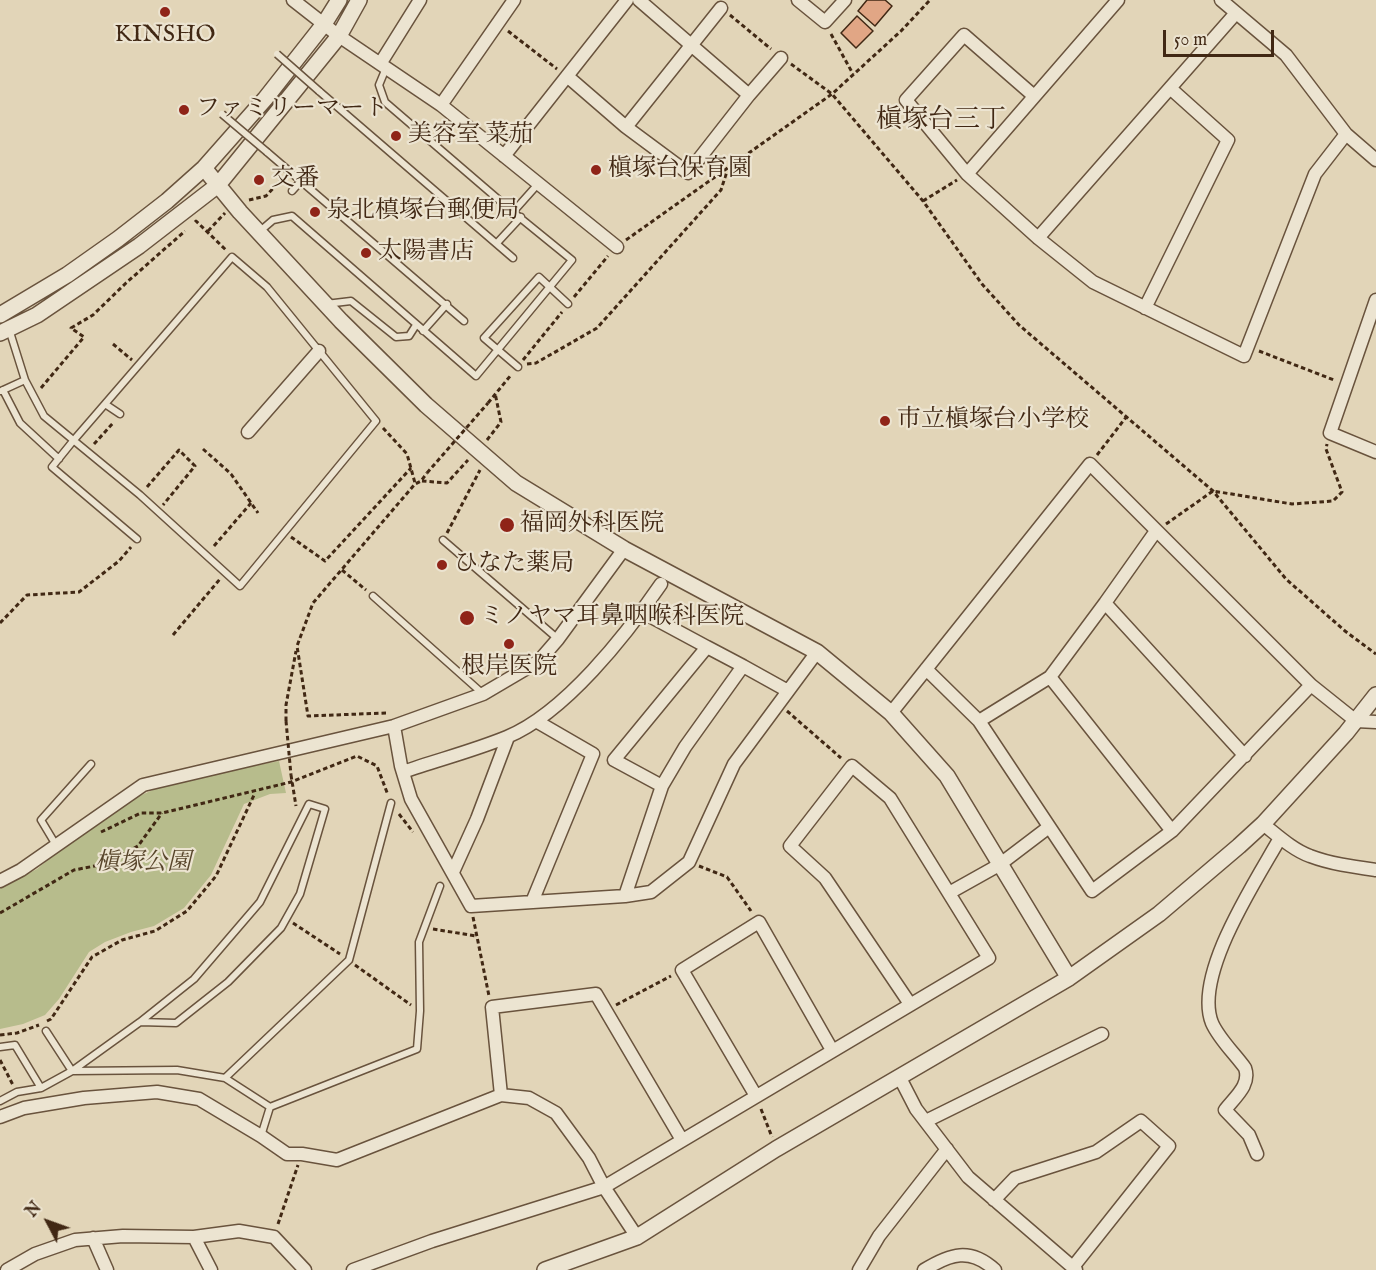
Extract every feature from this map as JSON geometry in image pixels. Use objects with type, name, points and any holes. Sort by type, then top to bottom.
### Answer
[{"type":"street","points":[[293,0],[339,36],[441,105],[616,247]]},
{"type":"street","points":[[0,315],[67,275],[118,239],[167,201],[204,168],[265,99],[324,24],[339,0]]},
{"type":"street","points":[[5,331],[37,315],[139,246],[218,185],[339,36],[359,0]]},
{"type":"street","points":[[383,66],[420,0]]},
{"type":"street","points":[[441,105],[514,0]]},
{"type":"street","points":[[504,156],[627,0]]},
{"type":"street","points":[[639,0],[749,95]]},
{"type":"street","points":[[798,0],[825,22],[845,0]]},
{"type":"street","points":[[967,174],[1118,0]]},
{"type":"street","points":[[1221,0],[1286,55],[1346,134],[1376,160]]},
{"type":"street","points":[[626,127],[721,8]]},
{"type":"street","points":[[1038,238],[1236,13]]},
{"type":"street","points":[[1034,96],[964,35],[906,100],[967,174],[1038,238],[1093,282],[1244,356],[1315,174],[1346,134]]},
{"type":"street","points":[[567,76],[626,127],[687,173],[781,58]]},
{"type":"street","points":[[1145,308],[1228,140],[1170,88]]},
{"type":"street","points":[[204,168],[326,304],[426,405],[516,483],[624,549],[817,652],[891,713],[947,776],[1069,978]]},
{"type":"street","points":[[1376,300],[1330,433],[1376,452]]},
{"type":"street","points":[[248,432],[319,351]]},
{"type":"street","points":[[891,713],[1090,464],[1311,686],[1356,721],[1376,722]]},
{"type":"street","points":[[979,721],[1050,677],[1106,603],[1156,531]]},
{"type":"street","points":[[0,880],[21,870],[143,784],[394,726],[483,694],[539,661],[558,639],[624,549]]},
{"type":"street","points":[[403,772],[508,736],[536,721],[583,682],[642,612],[661,584]]},
{"type":"street","points":[[1106,603],[1245,756]]},
{"type":"street","points":[[642,612],[788,691]]},
{"type":"street","points":[[614,760],[706,647]]},
{"type":"street","points":[[394,726],[411,799],[471,906],[625,896],[651,892],[689,862],[734,764],[817,652]]},
{"type":"street","points":[[625,896],[662,786],[685,747],[743,666]]},
{"type":"street","points":[[926,669],[979,721],[1092,891],[1172,831],[1311,686]]},
{"type":"street","points":[[1050,677],[1172,831]]},
{"type":"street","points":[[545,1270],[637,1237],[777,1149],[1069,978],[1160,914],[1263,824],[1356,721],[1376,695]]},
{"type":"street","points":[[536,721],[593,754],[614,760],[662,786]]},
{"type":"street","points":[[453,873],[477,819],[508,736]]},
{"type":"street","points":[[532,902],[593,754]]},
{"type":"street","points":[[353,1270],[442,1238],[604,1187],[989,958],[890,798],[852,766],[790,846],[825,878],[910,1004]]},
{"type":"street","points":[[1263,824],[1308,856],[1376,870]]},
{"type":"street","points":[[949,893],[999,865],[1049,827]]},
{"type":"street","points":[[1257,1154],[1249,1135],[1225,1110],[1246,1083],[1248,1075],[1213,1026],[1209,1012],[1209,993],[1224,943],[1280,838]]},
{"type":"street","points":[[756,1096],[682,970],[759,922],[832,1050]]},
{"type":"street","points":[[501,1095],[492,1007],[596,994],[682,1140]]},
{"type":"street","points":[[926,1121],[1102,1034]]},
{"type":"street","points":[[900,1078],[916,1109],[969,1177],[994,1200],[1075,1269],[1169,1146],[1141,1121],[1096,1152],[1015,1178],[994,1200]]},
{"type":"street","points":[[0,1117],[24,1108],[84,1098],[157,1092],[199,1099],[287,1154],[337,1160],[501,1095],[529,1098],[556,1113],[589,1158],[604,1187],[637,1237]]},
{"type":"street","points":[[859,1270],[879,1236],[947,1149]]},
{"type":"street","points":[[7,1270],[35,1254],[75,1240],[172,1235],[194,1237],[239,1231],[274,1238],[305,1270]]},
{"type":"street","points":[[194,1237],[211,1270]]},
{"type":"street","points":[[93,1238],[107,1270]]},
{"type":"street","points":[[924,1270],[944,1257],[967,1254],[987,1263],[995,1270]]},
{"type":"lane","points":[[277,54],[513,258]]},
{"type":"lane","points":[[259,232],[273,220],[292,216],[476,376],[572,260],[385,102],[379,85],[383,66]]},
{"type":"lane","points":[[222,114],[447,304],[464,321]]},
{"type":"lane","points":[[292,191],[301,181]]},
{"type":"lane","points":[[513,212],[538,184]]},
{"type":"lane","points":[[497,243],[520,217]]},
{"type":"lane","points":[[5,331],[25,380],[44,416],[73,441],[140,495],[240,586],[376,421],[267,287],[232,256],[73,441],[52,467],[137,539]]},
{"type":"lane","points":[[518,367],[484,338],[539,278],[568,304]]},
{"type":"lane","points":[[326,304],[351,301],[396,337],[409,336],[416,325]]},
{"type":"lane","points":[[423,331],[447,304]]},
{"type":"lane","points":[[25,380],[2,390],[20,423],[59,459]]},
{"type":"lane","points":[[105,404],[120,414]]},
{"type":"lane","points":[[443,540],[558,639]]},
{"type":"lane","points":[[373,596],[483,694]]},
{"type":"lane","points":[[56,845],[41,820],[91,764]]},
{"type":"lane","points":[[225,1078],[349,960],[391,803]]},
{"type":"lane","points":[[0,1101],[16,1092],[41,1088],[72,1071],[140,1022],[194,979],[260,902],[309,804],[325,809],[300,894],[281,928],[228,982],[176,1023],[140,1022]]},
{"type":"lane","points":[[270,1107],[417,1048],[420,1011],[419,942],[440,886]]},
{"type":"lane","points":[[46,1031],[72,1071]]},
{"type":"lane","points":[[0,1047],[15,1045],[41,1088]]},
{"type":"lane","points":[[72,1071],[177,1070],[225,1078],[270,1107]]},
{"type":"lane","points":[[261,1136],[270,1107]]},
{"type":"path","points":[[727,169],[721,190],[597,328],[536,363],[519,364],[616,247],[832,94],[901,31],[930,0]]},
{"type":"path","points":[[825,22],[854,74]]},
{"type":"path","points":[[499,24],[567,76]]},
{"type":"path","points":[[832,94],[923,201],[982,284],[1019,325],[1213,491],[1287,579],[1345,631],[1376,654]]},
{"type":"path","points":[[923,201],[967,174]]},
{"type":"path","points":[[208,231],[234,204],[266,196],[281,180],[292,191]]},
{"type":"path","points":[[34,395],[84,337],[71,328],[93,315],[196,221],[232,256]]},
{"type":"path","points":[[113,344],[138,366]]},
{"type":"path","points":[[1249,348],[1347,384]]},
{"type":"path","points":[[300,823],[291,775],[286,705],[297,646],[313,603],[518,367]]},
{"type":"path","points":[[443,540],[482,454],[501,422],[495,393]]},
{"type":"path","points":[[87,452],[120,414]]},
{"type":"path","points":[[1090,464],[1127,416]]},
{"type":"path","points":[[376,421],[407,454],[415,484]]},
{"type":"path","points":[[1156,531],[1213,491],[1292,504],[1333,501],[1342,492],[1326,449],[1330,433]]},
{"type":"path","points":[[202,449],[231,474],[258,513]]},
{"type":"path","points":[[140,495],[179,450],[195,466],[158,511]]},
{"type":"path","points":[[421,481],[447,483],[482,454]]},
{"type":"path","points":[[283,532],[325,561],[411,468]]},
{"type":"path","points":[[213,546],[251,503]]},
{"type":"path","points":[[0,623],[27,595],[79,592],[119,561],[137,539]]},
{"type":"path","points":[[342,570],[373,596]]},
{"type":"path","points":[[173,635],[225,573]]},
{"type":"path","points":[[297,646],[308,716],[392,712]]},
{"type":"path","points":[[779,705],[852,766]]},
{"type":"path","points":[[0,1035],[17,1033],[51,1019],[92,957],[122,940],[155,931],[187,911],[216,876],[255,793]]},
{"type":"path","points":[[0,912],[74,870],[105,864],[138,846],[162,813]]},
{"type":"path","points":[[689,862],[727,877],[759,922]]},
{"type":"path","points":[[423,928],[476,936]]},
{"type":"path","points":[[606,1010],[682,970]]},
{"type":"path","points":[[0,1060],[16,1092]]},
{"type":"path","points":[[756,1096],[777,1149]]},
{"type":"path","points":[[274,1238],[302,1154]]},
{"type":"green space","name":"槇塚公園","points":[[279,761],[286,793],[270,794],[244,804],[211,875],[184,908],[154,926],[105,942],[89,952],[59,999],[45,1015],[23,1024],[0,1029],[0,888],[37,869],[67,844],[135,798],[188,779]]},
{"type":"building","points":[[867,0],[885,0],[892,6],[875,26],[858,11]]},
{"type":"building","points":[[857,16],[873,31],[856,48],[841,33]]},
{"type":"place","name":"KINSHO","points":[[165,12]]},
{"type":"place","name":"ファミリーマート","points":[[184,110]]},
{"type":"place","name":"美容室 菜茄","points":[[396,136]]},
{"type":"place","name":"槇塚台保育園","points":[[596,170]]},
{"type":"place","name":"交番","points":[[259,180]]},
{"type":"place","name":"泉北槙塚台郵便局","points":[[315,212]]},
{"type":"place","name":"太陽書店","points":[[366,253]]},
{"type":"place","name":"市立槇塚台小学校","points":[[885,421]]},
{"type":"place","name":"福岡外科医院","points":[[507,525]]},
{"type":"place","name":"ひなた薬局","points":[[442,565]]},
{"type":"place","name":"ミノヤマ耳鼻咽喉科医院","points":[[467,618]]},
{"type":"place","name":"根岸医院","points":[[509,644]]},
{"type":"district","name":"槇塚台三丁","points":[[941,122]]}]
